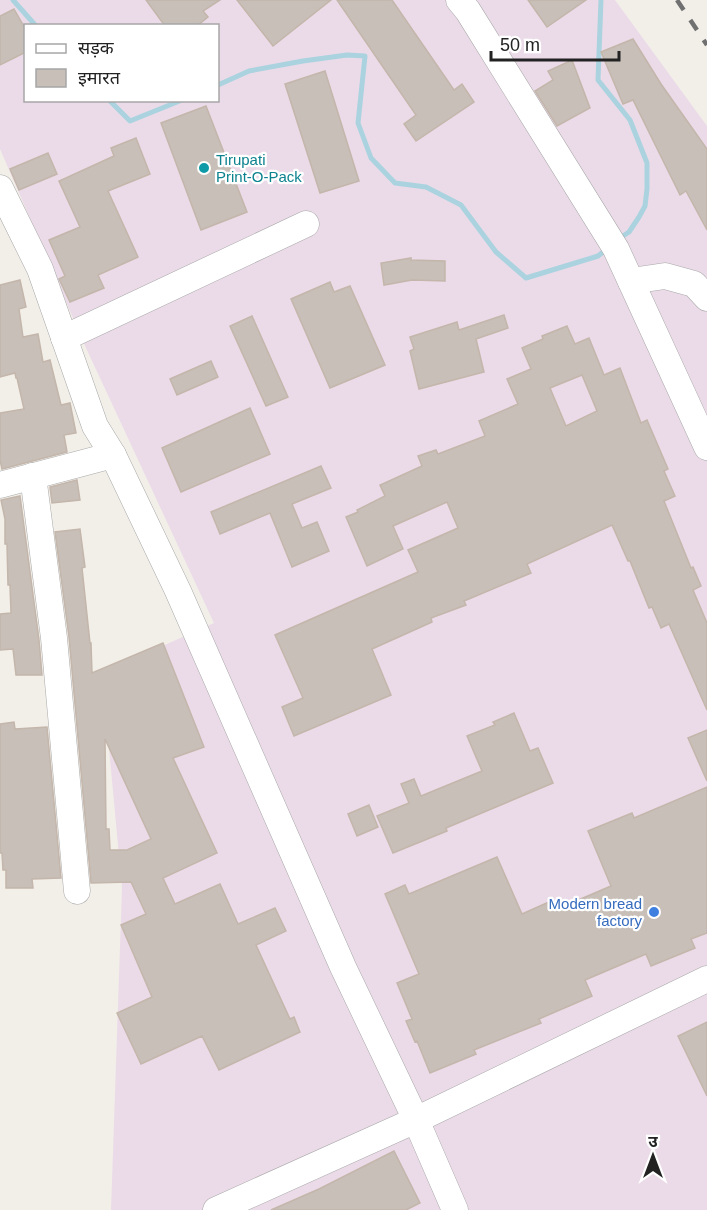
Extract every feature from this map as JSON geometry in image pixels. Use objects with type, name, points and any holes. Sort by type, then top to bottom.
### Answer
[{"type":"street","points":[[459,0],[616,249],[707,447]]},
{"type":"street","points":[[0,188],[40,269],[95,426],[114,455],[183,602],[343,967],[416,1120],[455,1210]]},
{"type":"street","points":[[64,338],[306,224]]},
{"type":"street","points":[[631,281],[665,276],[694,284],[707,298]]},
{"type":"street","points":[[0,485],[114,455]]},
{"type":"street","points":[[33,477],[54,638],[77,891]]},
{"type":"street","points":[[216,1210],[416,1120],[707,979]]},
{"type":"shaded area","points":[[0,0],[615,0],[707,126],[707,1210],[111,1210],[122,888],[102,673],[214,623],[86,348],[0,149]]},
{"type":"building","points":[[146,0],[220,0],[203,11],[208,17],[199,24],[164,24]]},
{"type":"building","points":[[237,0],[331,0],[273,46]]},
{"type":"building","points":[[337,0],[392,0],[454,90],[462,84],[474,102],[416,141],[404,124],[416,115]]},
{"type":"building","points":[[528,0],[586,0],[547,27]]},
{"type":"building","points":[[14,9],[24,26],[24,53],[0,65],[0,16]]},
{"type":"building","points":[[633,39],[661,84],[707,149],[707,230],[686,191],[680,195],[633,100],[623,104],[601,52]]},
{"type":"building","points":[[572,60],[590,108],[557,126],[535,91],[553,80],[548,71]]},
{"type":"building","points":[[325,71],[359,181],[320,193],[285,84]]},
{"type":"building","name":"Tirupati Print-O-Pack","points":[[206,106],[247,212],[201,230],[161,123]]},
{"type":"building","points":[[136,138],[150,174],[108,191],[138,257],[98,275],[104,288],[70,302],[59,279],[65,276],[49,240],[80,227],[59,181],[114,156],[111,148]]},
{"type":"building","points":[[48,153],[57,174],[19,190],[10,169]]},
{"type":"building","points":[[411,258],[411,260],[445,261],[445,281],[412,280],[384,285],[381,263]]},
{"type":"building","points":[[20,280],[26,307],[19,309],[23,337],[38,334],[43,362],[50,360],[61,405],[70,403],[76,433],[64,435],[67,452],[2,469],[0,413],[24,409],[15,373],[0,377],[0,285]]},
{"type":"building","points":[[330,282],[334,292],[350,286],[385,365],[330,388],[291,299]]},
{"type":"building","points":[[504,315],[508,328],[476,339],[484,372],[419,389],[410,351],[414,349],[410,337],[457,322],[459,330]]},
{"type":"building","points":[[252,316],[288,397],[266,406],[230,326]]},
{"type":"building","points":[[567,326],[575,344],[589,338],[604,375],[620,368],[641,423],[647,420],[668,469],[664,471],[675,496],[664,501],[691,568],[693,567],[701,586],[693,590],[707,623],[707,710],[669,624],[661,628],[652,607],[649,608],[612,525],[527,564],[531,573],[464,601],[466,605],[431,618],[432,622],[372,649],[391,695],[294,736],[282,707],[303,698],[275,635],[418,572],[408,550],[458,528],[447,502],[393,526],[403,549],[367,566],[346,517],[385,496],[380,485],[422,466],[418,456],[436,450],[438,454],[485,436],[479,421],[518,404],[507,379],[531,369],[522,348],[543,339],[542,336]],"holes":[[[582,375],[597,411],[566,426],[550,388]]]},
{"type":"building","points":[[211,361],[218,377],[177,395],[170,379]]},
{"type":"building","points":[[250,408],[270,454],[181,492],[162,448]]},
{"type":"building","points":[[321,466],[331,488],[292,504],[302,528],[317,522],[329,551],[292,567],[270,513],[220,534],[211,512]]},
{"type":"building","points":[[77,480],[80,500],[52,503],[50,487]]},
{"type":"building","points":[[20,496],[42,675],[16,675],[13,649],[0,650],[0,614],[11,613],[5,519],[1,500]]},
{"type":"building","points":[[80,529],[85,567],[82,568],[91,643],[92,673],[163,643],[204,747],[173,758],[217,853],[163,878],[175,904],[220,884],[238,924],[275,908],[286,931],[256,945],[290,1019],[294,1017],[300,1032],[219,1070],[202,1036],[141,1064],[117,1013],[152,997],[121,925],[146,914],[131,882],[91,883],[69,637],[55,532]],"holes":[[[105,739],[151,839],[127,850],[110,850],[109,829],[106,829]]]},
{"type":"building","points":[[514,713],[530,751],[538,748],[553,783],[393,853],[377,816],[409,803],[401,784],[414,779],[421,796],[482,771],[467,736],[495,725],[493,722]]},
{"type":"building","points":[[14,722],[15,729],[47,727],[61,878],[32,879],[33,888],[6,888],[6,870],[3,870],[2,853],[0,853],[0,724]]},
{"type":"building","points":[[707,730],[707,781],[688,738]]},
{"type":"building","points":[[707,787],[707,933],[691,939],[695,948],[651,966],[646,954],[585,980],[592,996],[539,1019],[541,1023],[474,1050],[476,1054],[430,1073],[406,1021],[412,1019],[397,983],[419,974],[385,894],[405,885],[409,894],[497,857],[522,914],[551,901],[555,910],[611,886],[588,831],[632,813],[634,818]]},
{"type":"building","points":[[369,805],[378,827],[357,836],[348,814]]},
{"type":"building","points":[[707,1022],[707,1096],[678,1036]]},
{"type":"building","points":[[394,1151],[420,1203],[406,1210],[271,1210],[319,1189]]},
{"type":"waterway","points":[[13,0],[34,24]]},
{"type":"waterway","points":[[601,0],[598,80],[630,120],[647,163],[645,206],[629,232],[617,240]]},
{"type":"waterway","points":[[219,85],[249,71],[347,55],[365,56],[358,123],[371,158],[395,183],[426,187],[461,205],[496,252],[526,278],[598,256],[608,248]]},
{"type":"waterway","points":[[111,102],[130,121],[177,102]]},
{"type":"railway","points":[[677,0],[707,45]]},
{"type":"place","name":"Tirupati Print-O-Pack","points":[[204,168]]},
{"type":"place","name":"Modern bread factory","points":[[654,912]]}]
